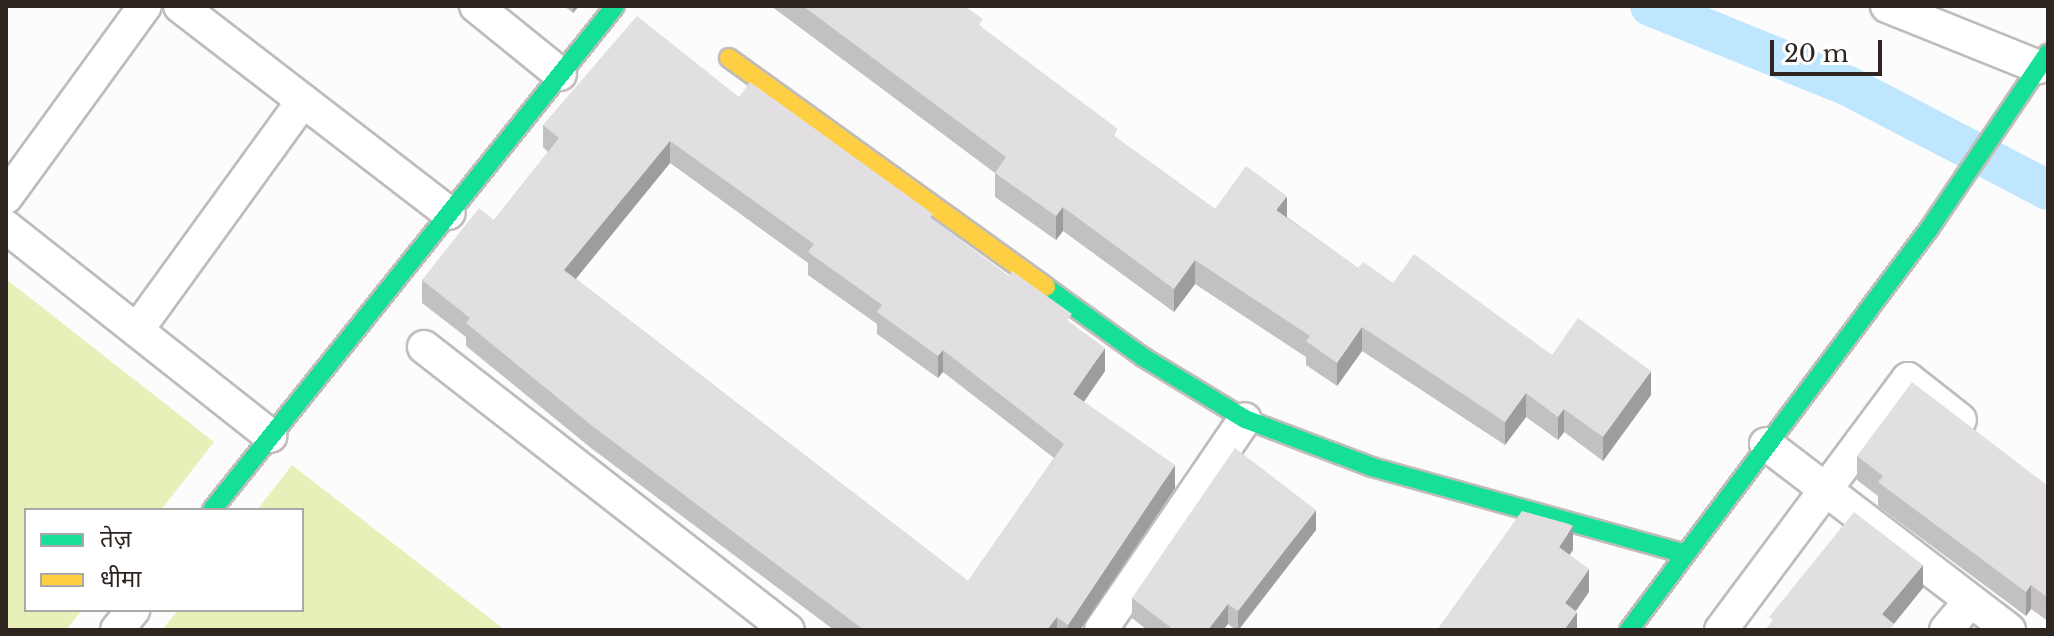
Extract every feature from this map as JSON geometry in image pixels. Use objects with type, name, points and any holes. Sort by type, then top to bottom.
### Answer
[{"type":"street","points":[[6,197],[145,6]]},
{"type":"street","points":[[180,6],[449,213]]},
{"type":"street","points":[[476,6],[560,74]]},
{"type":"street","points":[[214,508],[615,6]]},
{"type":"street","points":[[1629,630],[1683,553],[1929,229],[2043,60],[1887,6]]},
{"type":"street","points":[[729,58],[1143,357],[1245,419],[1372,467],[1683,553]]},
{"type":"street","points":[[137,330],[303,101]]},
{"type":"street","points":[[6,227],[271,436]]},
{"type":"street","points":[[424,347],[788,630]]},
{"type":"street","points":[[1721,630],[1908,379],[1990,443]]},
{"type":"street","points":[[1101,630],[1245,419]]},
{"type":"street","points":[[1766,444],[1824,492],[2009,630]]},
{"type":"street","points":[[1946,630],[1970,601]]},
{"type":"street","points":[[117,630],[131,612]]},
{"type":"green space","points":[[6,279],[214,442],[163,508],[24,508],[24,612],[80,612],[66,630],[6,630]]},
{"type":"green space","points":[[292,465],[505,630],[162,630],[176,612],[304,612],[304,508],[259,508]]},
{"type":"building","points":[[803,6],[964,6],[983,19],[979,25],[1118,129],[1114,136],[1215,209],[1246,166],[1287,196],[1276,210],[1358,268],[1363,262],[1393,283],[1414,254],[1552,355],[1578,318],[1651,371],[1603,437],[1564,409],[1558,417],[1526,393],[1505,422],[1362,327],[1337,363],[1306,341],[1310,336],[1195,260],[1174,289],[1063,207],[1056,216],[995,173],[1006,157]]},
{"type":"building","points":[[637,16],[739,97],[750,82],[933,214],[930,218],[1009,276],[1012,271],[1072,314],[1067,320],[1105,348],[1073,394],[1175,465],[1068,625],[1057,617],[1047,630],[864,630],[591,425],[466,323],[470,318],[422,280],[479,208],[494,220],[559,138],[543,125]],"holes":[[[670,141],[814,244],[808,252],[882,305],[877,312],[938,356],[943,350],[1064,444],[968,581],[564,270]]]},
{"type":"building","points":[[1912,382],[2048,486],[2048,598],[2031,585],[2026,592],[1878,482],[1883,476],[1857,456]]},
{"type":"building","points":[[1235,448],[1316,510],[1238,611],[1228,604],[1208,630],[1174,630],[1132,598]]},
{"type":"building","points":[[1522,511],[1573,526],[1559,547],[1589,569],[1565,603],[1577,612],[1564,630],[1437,630]]},
{"type":"building","points":[[1854,512],[1923,565],[1882,614],[1894,624],[1890,630],[1765,630],[1773,620],[1769,617]]},
{"type":"waterway","points":[[1650,6],[1848,86],[2048,190]]},
{"type":"traffic: fast","points":[[214,508],[615,6]]},
{"type":"traffic: fast","points":[[1629,630],[1929,229],[2048,53]]},
{"type":"traffic: fast","points":[[1046,287],[1143,357],[1245,419],[1372,467],[1683,553]]},
{"type":"traffic: slow","points":[[729,58],[1046,287]]}]
